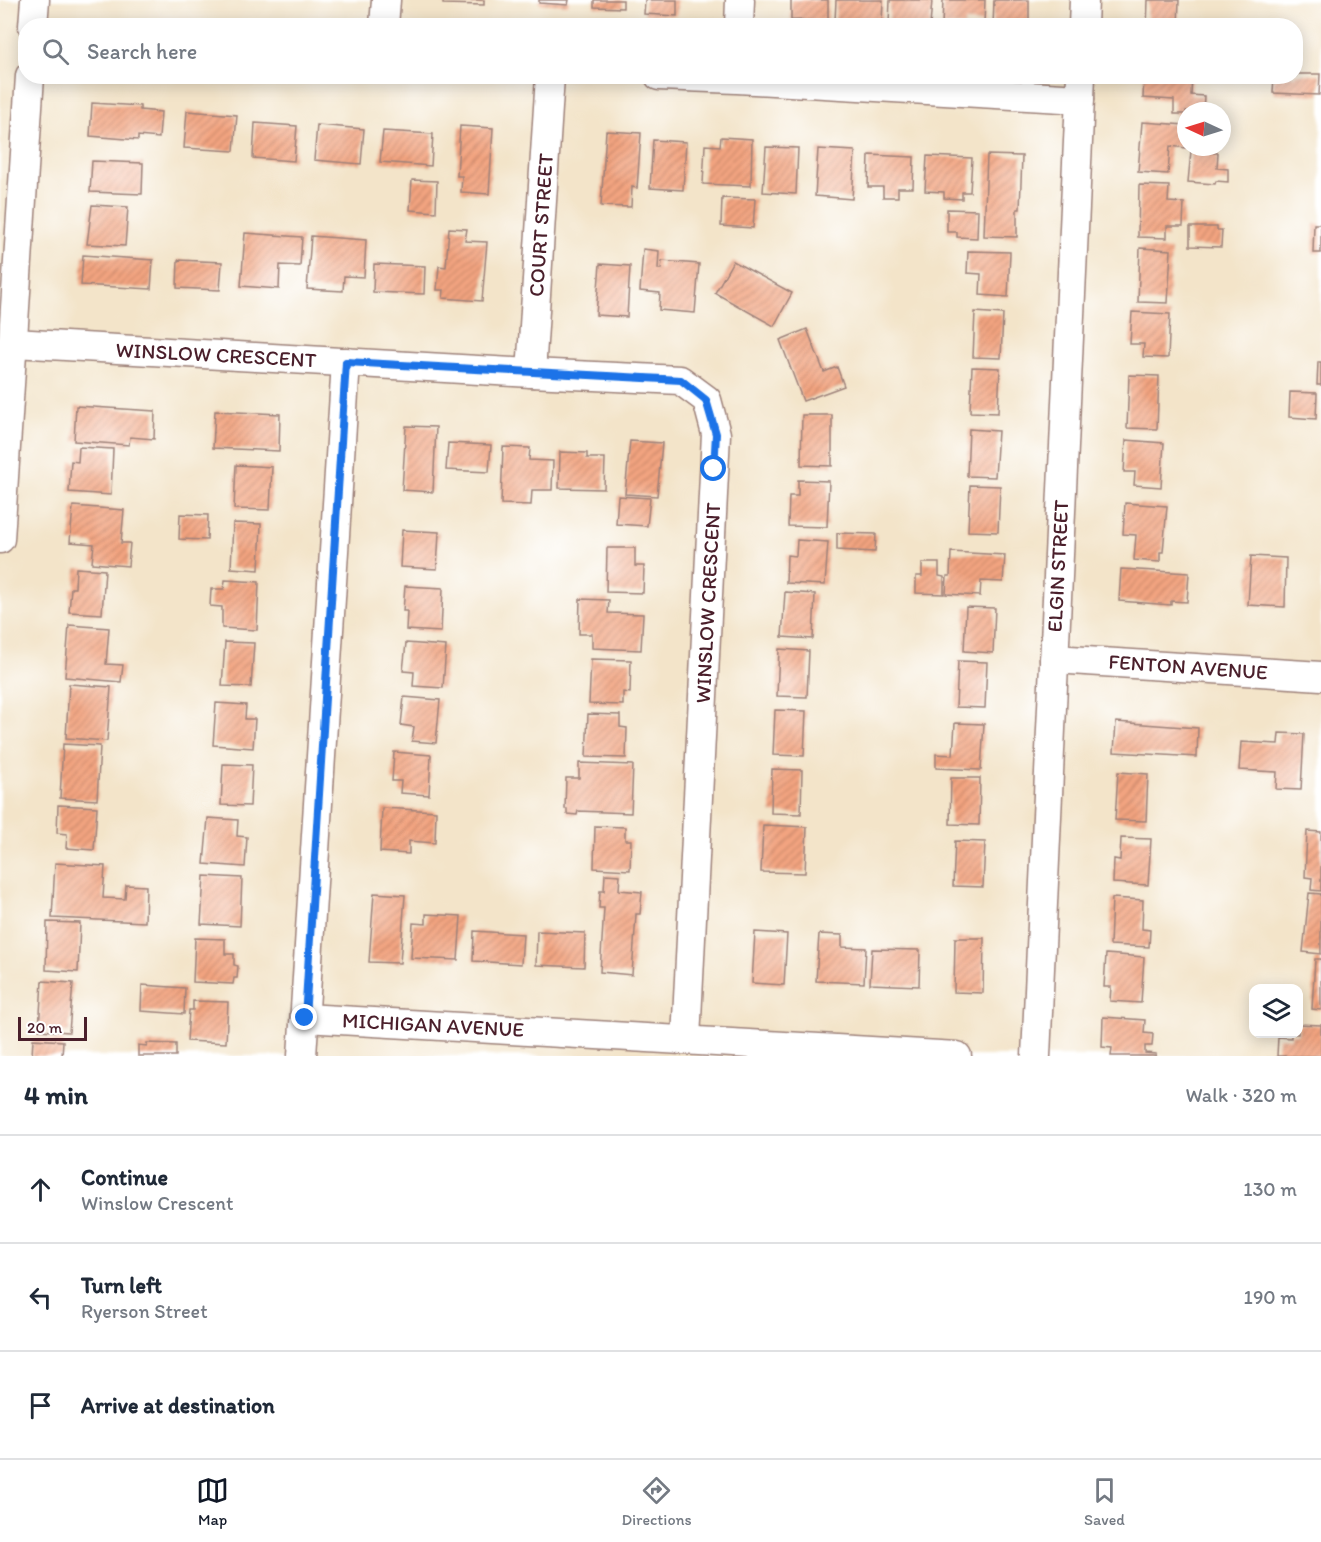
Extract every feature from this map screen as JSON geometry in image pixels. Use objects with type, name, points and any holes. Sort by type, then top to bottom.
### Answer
[{"type":"street","points":[[34,18],[35,0]]},
{"type":"street","points":[[385,18],[386,0]]},
{"type":"street","points":[[739,18],[740,0]]},
{"type":"street","points":[[1083,18],[1084,0]]},
{"type":"street","points":[[0,539],[30,84]]},
{"type":"street","name":"COURT STREET","points":[[531,373],[549,84]]},
{"type":"street","points":[[943,84],[1080,88]]},
{"type":"street","name":"ELGIN STREET","points":[[1036,1056],[1080,88]]},
{"type":"street","name":"WINSLOW CRESCENT","points":[[14,343],[681,380],[706,400],[716,434],[686,1039]]},
{"type":"street","points":[[302,1056],[346,362]]},
{"type":"street","name":"FENTON AVENUE","points":[[1054,659],[1321,676]]},
{"type":"street","name":"MICHIGAN AVENUE","points":[[305,1018],[957,1056]]},
{"type":"building","points":[[443,0],[484,0],[484,5],[443,4]]},
{"type":"building","points":[[539,0],[569,0],[568,5],[539,3]]},
{"type":"building","points":[[594,0],[623,0],[623,8],[594,7]]},
{"type":"building","points":[[645,0],[677,0],[677,16],[644,14]]},
{"type":"building","points":[[791,0],[828,0],[828,18],[791,18]]},
{"type":"building","points":[[836,0],[883,0],[882,18],[835,18]]},
{"type":"building","points":[[890,0],[932,0],[931,18],[889,18]]},
{"type":"building","points":[[943,0],[985,0],[984,18],[942,18]]},
{"type":"building","points":[[994,0],[1029,0],[1029,18],[993,18]]},
{"type":"building","points":[[1148,0],[1179,0],[1178,18],[1147,18]]},
{"type":"building","points":[[1303,74],[1320,74],[1319,95],[1273,93],[1274,84],[1303,84]]},
{"type":"building","points":[[1144,84],[1192,84],[1191,95],[1204,96],[1204,102],[1177,102],[1177,114],[1174,114],[1174,100],[1143,98]]},
{"type":"building","points":[[92,103],[140,106],[140,110],[161,112],[159,138],[138,136],[138,140],[90,136]]},
{"type":"building","points":[[187,111],[237,115],[234,151],[184,148]]},
{"type":"building","points":[[1142,122],[1177,124],[1177,147],[1170,146],[1168,174],[1138,172]]},
{"type":"building","points":[[255,123],[297,126],[294,161],[253,158]]},
{"type":"building","points":[[317,125],[364,129],[361,164],[314,160]]},
{"type":"building","points":[[460,126],[493,128],[489,194],[461,192],[462,176],[457,176]]},
{"type":"building","points":[[383,131],[433,134],[431,166],[380,162]]},
{"type":"building","points":[[606,131],[641,133],[637,188],[632,187],[631,207],[601,206]]},
{"type":"building","points":[[721,137],[752,139],[751,186],[703,184],[705,145],[720,146]]},
{"type":"building","points":[[653,140],[686,142],[683,190],[650,188]]},
{"type":"building","points":[[766,147],[798,148],[796,194],[763,192]]},
{"type":"building","points":[[818,149],[855,151],[852,199],[815,196]]},
{"type":"building","points":[[869,155],[914,157],[913,188],[898,188],[898,197],[883,197],[883,187],[868,187]]},
{"type":"building","points":[[987,155],[1022,156],[1017,237],[984,236]]},
{"type":"building","points":[[927,156],[972,158],[970,192],[962,192],[962,199],[944,198],[944,192],[925,191]]},
{"type":"building","points":[[1191,156],[1218,156],[1217,168],[1228,169],[1228,182],[1216,181],[1215,184],[1188,182]]},
{"type":"building","points":[[92,161],[143,163],[142,194],[90,192]]},
{"type":"building","points":[[412,180],[437,181],[436,212],[410,210]]},
{"type":"building","points":[[1139,185],[1169,186],[1168,202],[1184,203],[1183,226],[1167,226],[1167,238],[1138,237]]},
{"type":"building","points":[[722,198],[755,199],[753,228],[721,226]]},
{"type":"building","points":[[92,205],[128,207],[125,246],[87,244]]},
{"type":"building","points":[[947,209],[978,210],[977,238],[957,237],[957,232],[947,232]]},
{"type":"building","points":[[1314,224],[1321,224],[1321,253],[1313,253]]},
{"type":"building","points":[[1190,227],[1217,227],[1217,230],[1222,230],[1221,247],[1190,246]]},
{"type":"building","points":[[449,228],[467,229],[465,241],[487,242],[482,301],[443,298],[444,290],[437,290],[439,266],[446,267]]},
{"type":"building","points":[[245,233],[302,237],[300,266],[280,265],[279,289],[241,286]]},
{"type":"building","points":[[311,236],[366,240],[364,277],[344,276],[343,291],[307,289]]},
{"type":"building","points":[[1140,248],[1171,250],[1168,303],[1138,302]]},
{"type":"building","points":[[643,249],[659,251],[658,269],[661,269],[662,261],[699,264],[695,313],[659,310],[660,293],[640,291]]},
{"type":"building","points":[[968,251],[1010,252],[1008,297],[980,295],[981,274],[967,273]]},
{"type":"building","points":[[83,255],[153,260],[151,289],[81,285]]},
{"type":"building","points":[[178,260],[222,262],[220,290],[177,288]]},
{"type":"building","points":[[733,261],[792,293],[774,326],[715,293]]},
{"type":"building","points":[[374,264],[425,266],[424,294],[373,292]]},
{"type":"building","points":[[600,264],[630,266],[627,317],[596,315]]},
{"type":"building","points":[[975,312],[1003,314],[1001,358],[973,357]]},
{"type":"building","points":[[1132,312],[1170,314],[1168,358],[1143,357],[1144,344],[1130,344]]},
{"type":"building","points":[[807,329],[824,372],[837,367],[844,386],[803,401],[780,340]]},
{"type":"building","points":[[1318,362],[1321,362],[1321,385],[1317,385]]},
{"type":"building","points":[[972,367],[1000,368],[998,413],[970,412]]},
{"type":"building","points":[[1129,375],[1159,376],[1157,429],[1127,428]]},
{"type":"building","points":[[1290,392],[1317,393],[1316,419],[1289,417]]},
{"type":"building","points":[[76,406],[155,411],[154,439],[130,437],[129,445],[74,441]]},
{"type":"building","points":[[215,411],[280,414],[279,451],[213,448]]},
{"type":"building","points":[[802,415],[832,415],[832,466],[801,465]]},
{"type":"building","points":[[406,426],[436,427],[433,492],[402,490]]},
{"type":"building","points":[[969,429],[998,431],[995,477],[967,476]]},
{"type":"building","points":[[1126,440],[1164,443],[1161,487],[1134,485],[1135,472],[1124,472]]},
{"type":"building","points":[[630,441],[662,443],[657,496],[625,494]]},
{"type":"building","points":[[448,443],[491,445],[489,472],[446,470]]},
{"type":"building","points":[[79,447],[113,449],[111,495],[69,492],[71,461],[78,462]]},
{"type":"building","points":[[503,447],[530,448],[529,460],[553,461],[552,490],[532,490],[531,505],[501,504]]},
{"type":"building","points":[[560,452],[587,453],[587,458],[605,458],[604,489],[559,488]]},
{"type":"building","points":[[236,465],[272,467],[270,510],[234,509]]},
{"type":"building","points":[[798,480],[829,481],[827,527],[788,526],[789,496],[798,496]]},
{"type":"building","points":[[970,485],[1000,486],[998,532],[968,531]]},
{"type":"building","points":[[618,496],[650,498],[647,526],[616,524]]},
{"type":"building","points":[[1125,503],[1167,506],[1160,562],[1134,560],[1136,535],[1123,534]]},
{"type":"building","points":[[73,506],[124,510],[121,543],[130,543],[128,566],[92,563],[94,544],[70,542]]},
{"type":"building","points":[[180,514],[208,515],[207,540],[179,539]]},
{"type":"building","points":[[233,523],[261,524],[259,570],[231,568]]},
{"type":"building","points":[[402,530],[439,532],[437,569],[400,567]]},
{"type":"building","points":[[837,533],[876,534],[875,552],[837,550]]},
{"type":"building","points":[[797,540],[828,542],[825,585],[786,583],[787,555],[796,556]]},
{"type":"building","points":[[607,548],[635,548],[635,566],[644,566],[643,593],[606,592]]},
{"type":"building","points":[[951,552],[1005,555],[1003,582],[981,581],[980,596],[946,594],[947,576],[950,576]]},
{"type":"building","points":[[1251,556],[1286,558],[1285,607],[1248,605]]},
{"type":"building","points":[[922,563],[939,563],[939,576],[944,577],[944,594],[916,593],[916,576],[922,576]]},
{"type":"building","points":[[76,568],[105,570],[102,614],[69,612],[71,588],[75,588]]},
{"type":"building","points":[[1121,569],[1189,573],[1187,602],[1171,601],[1171,605],[1119,601]]},
{"type":"building","points":[[225,580],[259,582],[257,630],[222,628],[222,607],[210,606],[211,589],[224,589]]},
{"type":"building","points":[[405,586],[443,588],[441,632],[406,630],[407,611],[403,611]]},
{"type":"building","points":[[785,592],[815,594],[813,639],[782,637]]},
{"type":"building","points":[[580,599],[609,600],[608,613],[643,614],[641,650],[592,648],[592,634],[579,634]]},
{"type":"building","points":[[966,607],[995,608],[993,653],[964,651]]},
{"type":"building","points":[[69,625],[109,628],[106,664],[123,665],[121,682],[65,677]]},
{"type":"building","points":[[225,642],[254,643],[251,687],[222,686]]},
{"type":"building","points":[[406,643],[446,646],[443,688],[413,686],[414,672],[403,671]]},
{"type":"building","points":[[779,649],[809,651],[807,697],[777,696]]},
{"type":"building","points":[[591,659],[631,660],[630,693],[623,692],[623,705],[589,704]]},
{"type":"building","points":[[958,661],[987,662],[985,708],[956,707]]},
{"type":"building","points":[[69,684],[111,687],[107,741],[66,738]]},
{"type":"building","points":[[404,697],[440,700],[436,743],[412,741],[414,727],[401,725]]},
{"type":"building","points":[[216,703],[246,705],[245,719],[255,719],[253,748],[213,745]]},
{"type":"building","points":[[775,710],[806,711],[804,756],[773,755]]},
{"type":"building","points":[[588,714],[620,715],[620,727],[627,728],[626,758],[586,757]]},
{"type":"building","points":[[1116,722],[1198,728],[1197,757],[1114,752]]},
{"type":"building","points":[[955,723],[984,724],[981,770],[936,768],[936,754],[953,755]]},
{"type":"building","points":[[1279,733],[1304,734],[1301,790],[1276,789],[1277,772],[1239,770],[1241,742],[1278,744]]},
{"type":"building","points":[[63,744],[100,746],[97,800],[60,798]]},
{"type":"building","points":[[394,752],[431,755],[429,795],[400,793],[401,781],[392,781]]},
{"type":"building","points":[[579,763],[633,765],[631,813],[578,811],[577,815],[567,814],[567,809],[565,809],[566,778],[579,778]]},
{"type":"building","points":[[223,764],[252,765],[250,806],[221,805]]},
{"type":"building","points":[[772,769],[802,770],[801,814],[771,813]]},
{"type":"building","points":[[1118,772],[1148,774],[1146,821],[1115,820]]},
{"type":"building","points":[[951,778],[980,778],[979,825],[950,824]]},
{"type":"building","points":[[58,805],[97,807],[94,850],[66,848],[67,834],[57,833]]},
{"type":"building","points":[[382,808],[436,811],[435,843],[409,841],[409,854],[380,852]]},
{"type":"building","points":[[208,818],[238,820],[237,836],[247,837],[245,867],[204,864]]},
{"type":"building","points":[[763,825],[807,827],[805,873],[761,872]]},
{"type":"building","points":[[595,826],[625,827],[625,840],[631,840],[630,870],[594,868]]},
{"type":"building","points":[[1307,831],[1321,832],[1321,891],[1311,890],[1312,878],[1305,877]]},
{"type":"building","points":[[1121,838],[1151,839],[1148,885],[1113,883],[1114,859],[1120,860]]},
{"type":"building","points":[[955,841],[985,842],[983,887],[953,886]]},
{"type":"building","points":[[55,863],[105,866],[103,898],[125,899],[126,885],[146,886],[145,922],[52,918]]},
{"type":"building","points":[[605,874],[620,875],[619,890],[642,892],[640,914],[636,914],[632,975],[600,972],[604,908],[599,908],[600,891],[604,891]]},
{"type":"building","points":[[204,876],[242,878],[240,926],[201,924]]},
{"type":"building","points":[[374,893],[405,895],[400,963],[369,962]]},
{"type":"building","points":[[1309,893],[1321,894],[1321,954],[1303,952]]},
{"type":"building","points":[[1112,898],[1143,900],[1142,929],[1150,930],[1149,947],[1110,945]]},
{"type":"building","points":[[426,914],[461,916],[458,960],[411,958],[413,923],[426,924]]},
{"type":"building","points":[[47,922],[80,923],[78,972],[46,970]]},
{"type":"building","points":[[474,931],[523,934],[521,964],[473,961]]},
{"type":"building","points":[[537,931],[585,933],[584,967],[536,965]]},
{"type":"building","points":[[755,932],[787,934],[784,985],[752,983]]},
{"type":"building","points":[[819,934],[842,935],[842,947],[866,948],[864,983],[816,981]]},
{"type":"building","points":[[195,938],[225,939],[225,954],[234,954],[234,965],[238,966],[237,978],[234,978],[233,984],[193,982]]},
{"type":"building","points":[[955,938],[984,938],[983,993],[954,992]]},
{"type":"building","points":[[872,949],[920,950],[919,986],[870,984]]},
{"type":"building","points":[[1106,954],[1144,957],[1141,1003],[1110,1001],[1111,987],[1104,987]]},
{"type":"building","points":[[1315,959],[1321,959],[1321,1010],[1312,1009]]},
{"type":"building","points":[[42,981],[73,983],[69,1032],[39,1030]]},
{"type":"building","points":[[142,985],[185,988],[184,1014],[141,1011]]},
{"type":"building","points":[[193,1001],[228,1002],[226,1043],[187,1041],[189,1010],[193,1010]]},
{"type":"building","points":[[1103,1017],[1145,1020],[1144,1033],[1153,1034],[1152,1046],[1145,1046],[1145,1053],[1156,1054],[1156,1056],[1111,1056],[1112,1048],[1102,1047]]},
{"type":"building","points":[[1303,1024],[1321,1025],[1321,1056],[1277,1056],[1278,1038],[1303,1038]]},
{"type":"building","points":[[33,1039],[63,1041],[62,1056],[32,1056]]},
{"type":"building","points":[[147,1043],[176,1044],[176,1056],[138,1056],[138,1045],[147,1046]]},
{"type":"route","points":[[305,1018],[346,362],[681,380],[706,400],[716,434],[714,469]]}]
